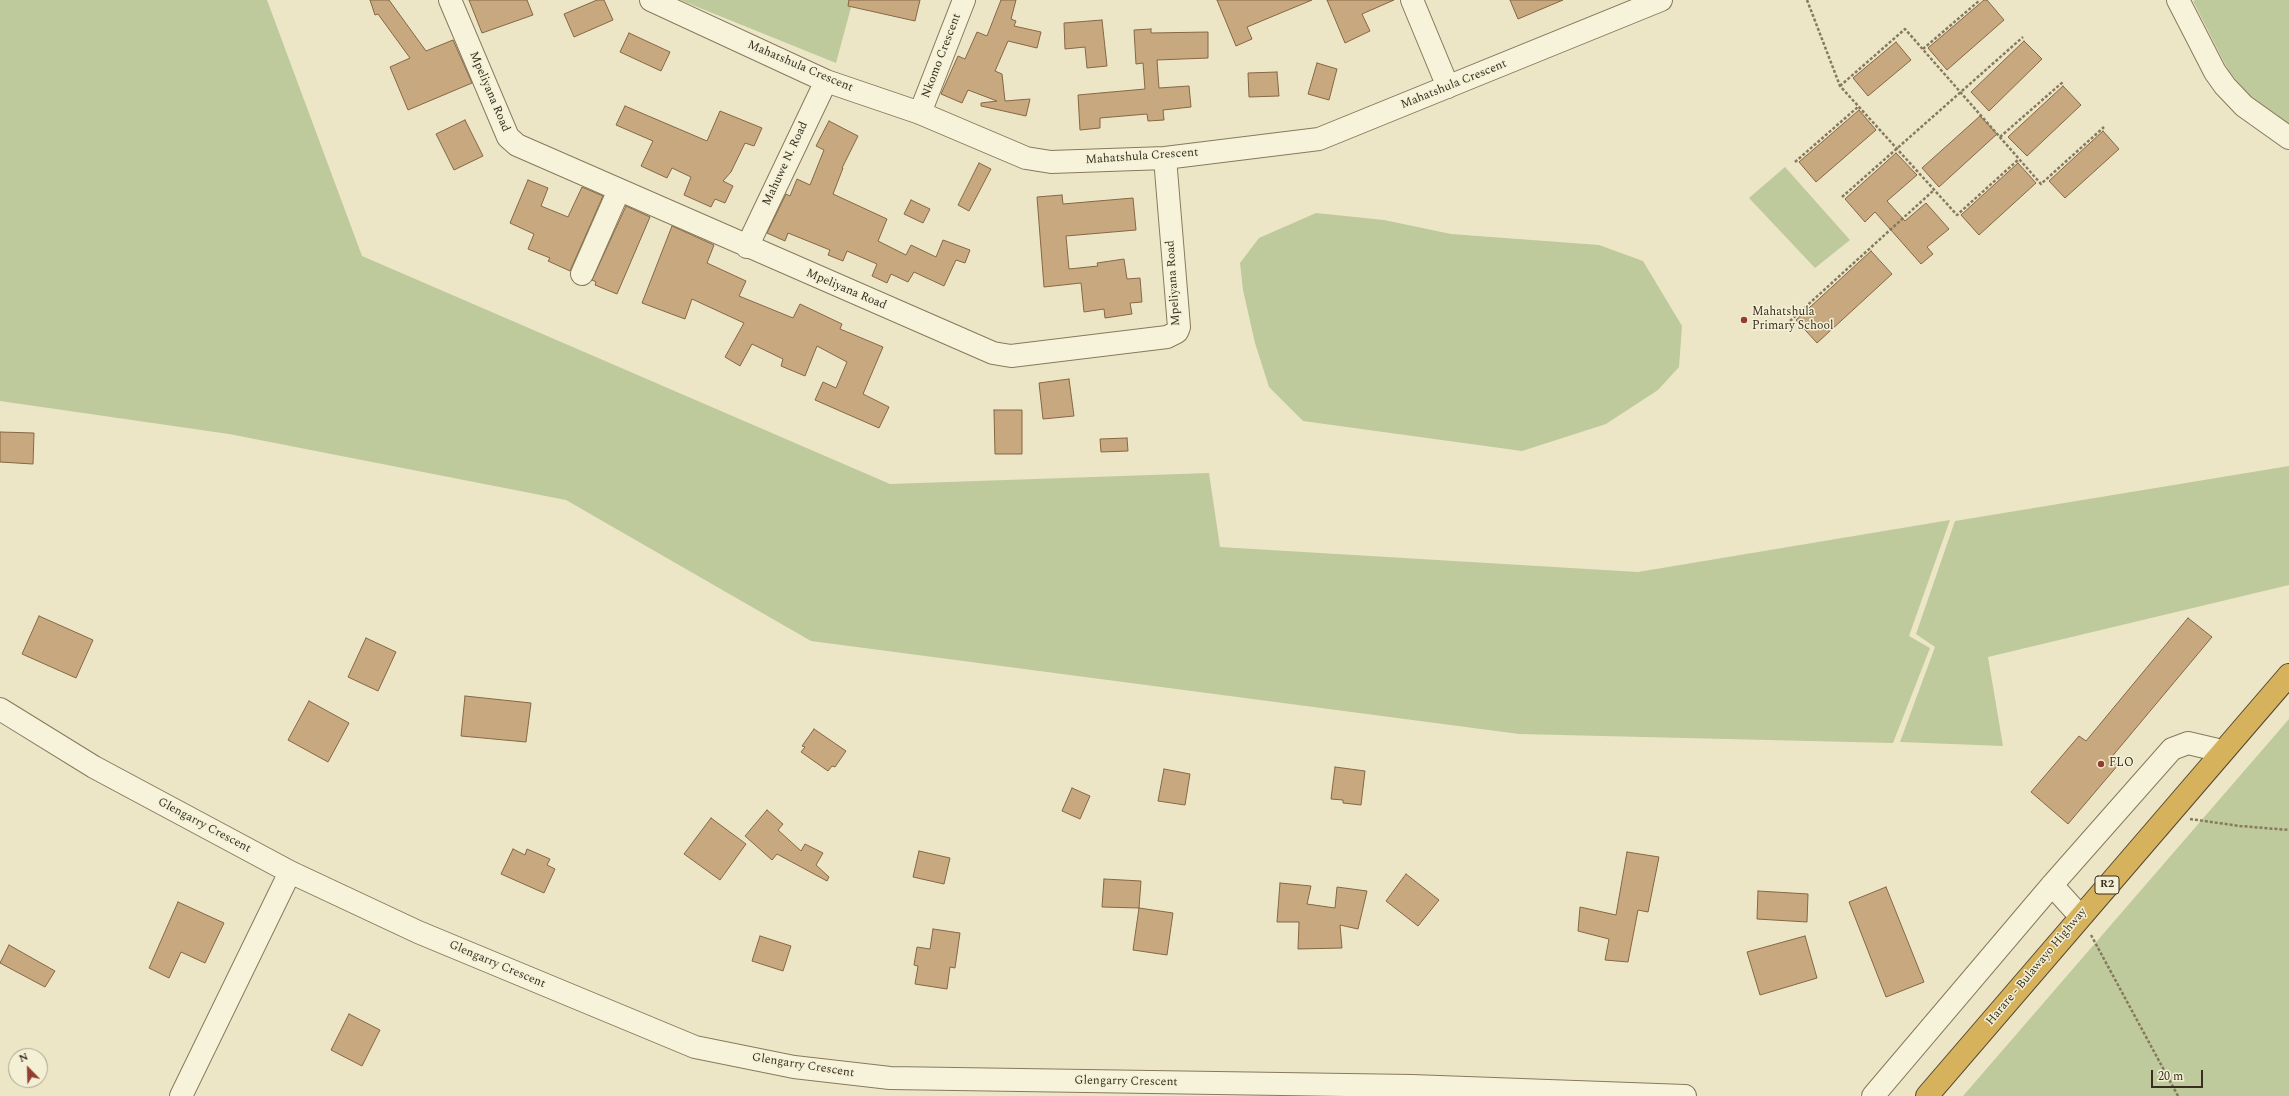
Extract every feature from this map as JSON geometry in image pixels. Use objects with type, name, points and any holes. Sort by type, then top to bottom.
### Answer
[{"type":"highway","name":"Harare - Bulawayo Highway","points":[[1927,1096],[2080,916],[2289,675]]},
{"type":"street","name":"Mpeliyana Road","points":[[450,0],[508,137],[517,145],[747,247],[993,353],[1011,356],[1167,337],[1175,334],[1179,327],[1165,158]]},
{"type":"street","name":"Mahatshula Crescent","points":[[651,0],[826,81],[920,113],[1039,162],[1165,158],[1319,139],[1661,0]]},
{"type":"street","name":"Nkomo Crescent","points":[[920,113],[964,0]]},
{"type":"street","points":[[1412,0],[1448,87]]},
{"type":"street","points":[[2178,0],[2215,72],[2225,86],[2244,106],[2289,138]]},
{"type":"street","name":"Mahuwe N. Road","points":[[747,247],[826,81]]},
{"type":"street","points":[[582,274],[620,190]]},
{"type":"street","name":"Glengarry Crescent","points":[[0,709],[94,767],[290,872],[418,932],[695,1047],[794,1067],[890,1078],[1412,1086],[1685,1096]]},
{"type":"street","points":[[1873,1096],[2052,885],[2176,746],[2188,744],[2222,751]]},
{"type":"street","points":[[181,1096],[290,872]]},
{"type":"street","points":[[2052,885],[2080,916]]},
{"type":"path","points":[[1806,0],[1840,86],[1957,215],[2019,159]]},
{"type":"path","points":[[1923,50],[1980,0]]},
{"type":"path","points":[[1840,86],[1905,29],[2041,184],[2104,127]]},
{"type":"path","points":[[1842,197],[2023,37]]},
{"type":"path","points":[[2000,137],[2064,81]]},
{"type":"path","points":[[1795,162],[1859,106]]},
{"type":"path","points":[[1790,321],[1934,190]]},
{"type":"path","points":[[2168,815],[2240,826],[2289,830]]},
{"type":"path","points":[[2080,916],[2178,1096]]},
{"type":"green space","points":[[0,0],[267,0],[362,256],[890,484],[1209,473],[1220,547],[1638,572],[1950,520],[1909,636],[1930,648],[1893,743],[1519,734],[811,641],[566,500],[229,434],[0,401]]},
{"type":"green space","points":[[680,0],[853,0],[836,63]]},
{"type":"green space","points":[[2289,0],[2289,124],[2253,100],[2229,72],[2193,1]]},
{"type":"green space","points":[[1785,167],[1850,240],[1815,268],[1749,198]]},
{"type":"green space","points":[[1316,213],[1384,220],[1451,234],[1599,245],[1643,261],[1682,326],[1679,367],[1658,390],[1606,424],[1522,451],[1303,421],[1269,387],[1255,343],[1243,290],[1240,263],[1259,238]]},
{"type":"green space","points":[[2289,466],[2289,585],[1988,657],[2003,746],[1900,742],[1935,647],[1916,634],[1955,521]]},
{"type":"green space","points":[[2289,719],[2289,1096],[1963,1096]]},
{"type":"building","points":[[370,0],[389,0],[426,51],[453,40],[472,83],[408,110],[390,67],[410,58],[378,14],[375,15]]},
{"type":"building","points":[[469,0],[527,0],[533,15],[482,33]]},
{"type":"building","points":[[597,0],[604,0],[613,20],[574,37],[564,14]]},
{"type":"building","points":[[849,0],[920,0],[915,21],[848,6]]},
{"type":"building","points":[[1001,0],[1016,0],[1011,19],[1016,21],[1014,26],[1041,32],[1037,48],[1008,41],[995,71],[1002,74],[1005,101],[1030,99],[1026,116],[981,106],[981,103],[997,101],[968,90],[962,103],[941,94],[958,56],[965,59],[977,32],[987,36]]},
{"type":"building","points":[[1217,0],[1312,0],[1247,27],[1252,39],[1236,46]]},
{"type":"building","points":[[1327,0],[1394,0],[1362,14],[1370,31],[1345,43]]},
{"type":"building","points":[[1510,0],[1563,0],[1518,19]]},
{"type":"building","points":[[1984,0],[1987,0],[2004,20],[1947,70],[1928,48]]},
{"type":"building","points":[[1102,20],[1107,66],[1087,68],[1085,47],[1065,49],[1064,23]]},
{"type":"building","points":[[1151,29],[1151,33],[1208,32],[1208,58],[1157,60],[1159,88],[1189,86],[1191,107],[1163,110],[1164,120],[1148,121],[1147,114],[1100,118],[1100,128],[1080,130],[1078,95],[1145,89],[1143,63],[1136,64],[1134,30]]},
{"type":"building","points":[[629,33],[670,52],[661,71],[620,52]]},
{"type":"building","points":[[2024,41],[2042,59],[1989,111],[1971,92]]},
{"type":"building","points":[[1896,42],[1911,60],[1868,96],[1853,78]]},
{"type":"building","points":[[1317,63],[1337,69],[1329,100],[1308,94]]},
{"type":"building","points":[[1277,72],[1279,96],[1249,97],[1248,73]]},
{"type":"building","points":[[2063,86],[2081,105],[2027,156],[2008,137]]},
{"type":"building","points":[[625,106],[707,141],[720,111],[762,128],[754,146],[745,143],[731,172],[723,181],[733,186],[725,203],[715,199],[711,207],[684,195],[691,177],[672,168],[667,178],[641,166],[653,141],[616,125]]},
{"type":"building","points":[[1859,110],[1876,130],[1816,182],[1799,162]]},
{"type":"building","points":[[1980,116],[1997,134],[1939,187],[1922,168]]},
{"type":"building","points":[[465,120],[483,156],[454,170],[436,134]]},
{"type":"building","points":[[829,121],[858,136],[842,168],[833,194],[887,219],[878,241],[906,255],[911,245],[936,257],[943,240],[970,250],[965,263],[956,260],[944,286],[914,272],[908,282],[891,274],[887,283],[872,276],[877,264],[847,251],[843,261],[828,255],[830,250],[788,233],[785,241],[767,233],[786,194],[790,196],[797,179],[810,185],[824,150],[816,146]]},
{"type":"building","points":[[2103,131],[2119,149],[2065,198],[2049,181]]},
{"type":"building","points":[[1896,153],[1917,175],[1887,201],[1905,221],[1926,203],[1949,229],[1927,247],[1933,254],[1921,264],[1875,212],[1865,222],[1845,199]]},
{"type":"building","points":[[979,163],[991,169],[969,211],[958,205]]},
{"type":"building","points":[[2018,163],[2036,183],[1979,235],[1961,215]]},
{"type":"building","points":[[528,180],[548,188],[541,206],[568,217],[582,187],[603,196],[570,271],[548,261],[550,258],[528,249],[534,234],[510,223]]},
{"type":"building","points":[[1062,195],[1063,204],[1133,198],[1136,230],[1066,236],[1069,269],[1098,266],[1097,263],[1124,259],[1127,279],[1140,278],[1142,302],[1130,303],[1132,314],[1105,318],[1104,309],[1084,312],[1081,283],[1044,287],[1037,197]]},
{"type":"building","points":[[911,200],[930,209],[923,223],[904,214]]},
{"type":"building","points":[[626,206],[650,217],[617,294],[595,285],[596,282],[592,280]]},
{"type":"building","points":[[672,226],[714,245],[707,263],[746,281],[739,296],[793,318],[800,304],[842,324],[840,329],[883,347],[863,394],[889,407],[879,428],[815,400],[823,382],[836,388],[847,362],[817,346],[805,376],[781,366],[783,359],[752,344],[740,366],[725,357],[744,323],[692,299],[685,319],[642,303]]},
{"type":"building","points":[[1871,251],[1892,274],[1817,343],[1796,320]]},
{"type":"building","points":[[1069,379],[1074,416],[1043,419],[1039,383]]},
{"type":"building","points":[[994,410],[1022,410],[1022,454],[995,454]]},
{"type":"building","points":[[0,432],[34,433],[33,464],[0,462]]},
{"type":"building","points":[[1127,438],[1128,451],[1101,452],[1100,439]]},
{"type":"building","points":[[39,616],[93,640],[76,678],[22,654]]},
{"type":"building","points":[[2188,618],[2212,637],[2110,759],[2118,765],[2068,824],[2031,792],[2079,736],[2086,741]]},
{"type":"building","points":[[366,638],[396,652],[378,691],[348,677]]},
{"type":"building","points":[[465,696],[531,703],[526,742],[461,736]]},
{"type":"building","points":[[309,701],[349,723],[328,762],[288,740]]},
{"type":"building","points":[[814,729],[846,751],[835,767],[832,766],[828,771],[801,752],[805,747],[802,746]]},
{"type":"building","points":[[1335,767],[1365,771],[1361,805],[1343,803],[1343,800],[1331,799]]},
{"type":"building","points":[[1164,769],[1190,774],[1185,805],[1158,801]]},
{"type":"building","points":[[1072,788],[1090,796],[1080,819],[1062,811]]},
{"type":"building","points":[[767,810],[783,824],[778,830],[801,851],[805,844],[823,853],[816,865],[829,877],[827,881],[777,854],[772,860],[745,836]]},
{"type":"building","points":[[711,818],[746,844],[720,880],[684,854]]},
{"type":"building","points":[[513,849],[525,855],[527,849],[550,859],[547,865],[555,869],[544,893],[501,874]]},
{"type":"building","points":[[919,851],[950,858],[944,884],[913,877]]},
{"type":"building","points":[[1627,852],[1659,857],[1648,912],[1638,910],[1628,962],[1605,960],[1609,939],[1578,931],[1580,907],[1616,915]]},
{"type":"building","points":[[1406,874],[1439,900],[1418,926],[1386,901]]},
{"type":"building","points":[[1104,879],[1141,881],[1139,908],[1102,907]]},
{"type":"building","points":[[1280,883],[1311,886],[1307,904],[1335,908],[1337,887],[1367,891],[1358,929],[1340,925],[1342,948],[1298,949],[1299,922],[1277,922]]},
{"type":"building","points":[[1886,887],[1924,982],[1886,997],[1849,902]]},
{"type":"building","points":[[1758,891],[1808,894],[1807,922],[1757,919]]},
{"type":"building","points":[[178,902],[224,923],[205,963],[181,952],[169,978],[149,968]]},
{"type":"building","points":[[1139,908],[1173,913],[1167,955],[1133,950]]},
{"type":"building","points":[[933,929],[960,933],[955,968],[950,967],[947,989],[915,984],[918,966],[914,965],[917,947],[930,949]]},
{"type":"building","points":[[760,936],[791,946],[783,971],[752,961]]},
{"type":"building","points":[[1805,936],[1817,978],[1760,995],[1747,952]]},
{"type":"building","points":[[9,945],[55,971],[45,987],[0,963]]},
{"type":"building","points":[[349,1014],[380,1030],[362,1066],[331,1050]]},
{"type":"place","name":"Mahatshula Primary School","points":[[1744,320]]},
{"type":"place","name":"FLO","points":[[2101,764]]}]
